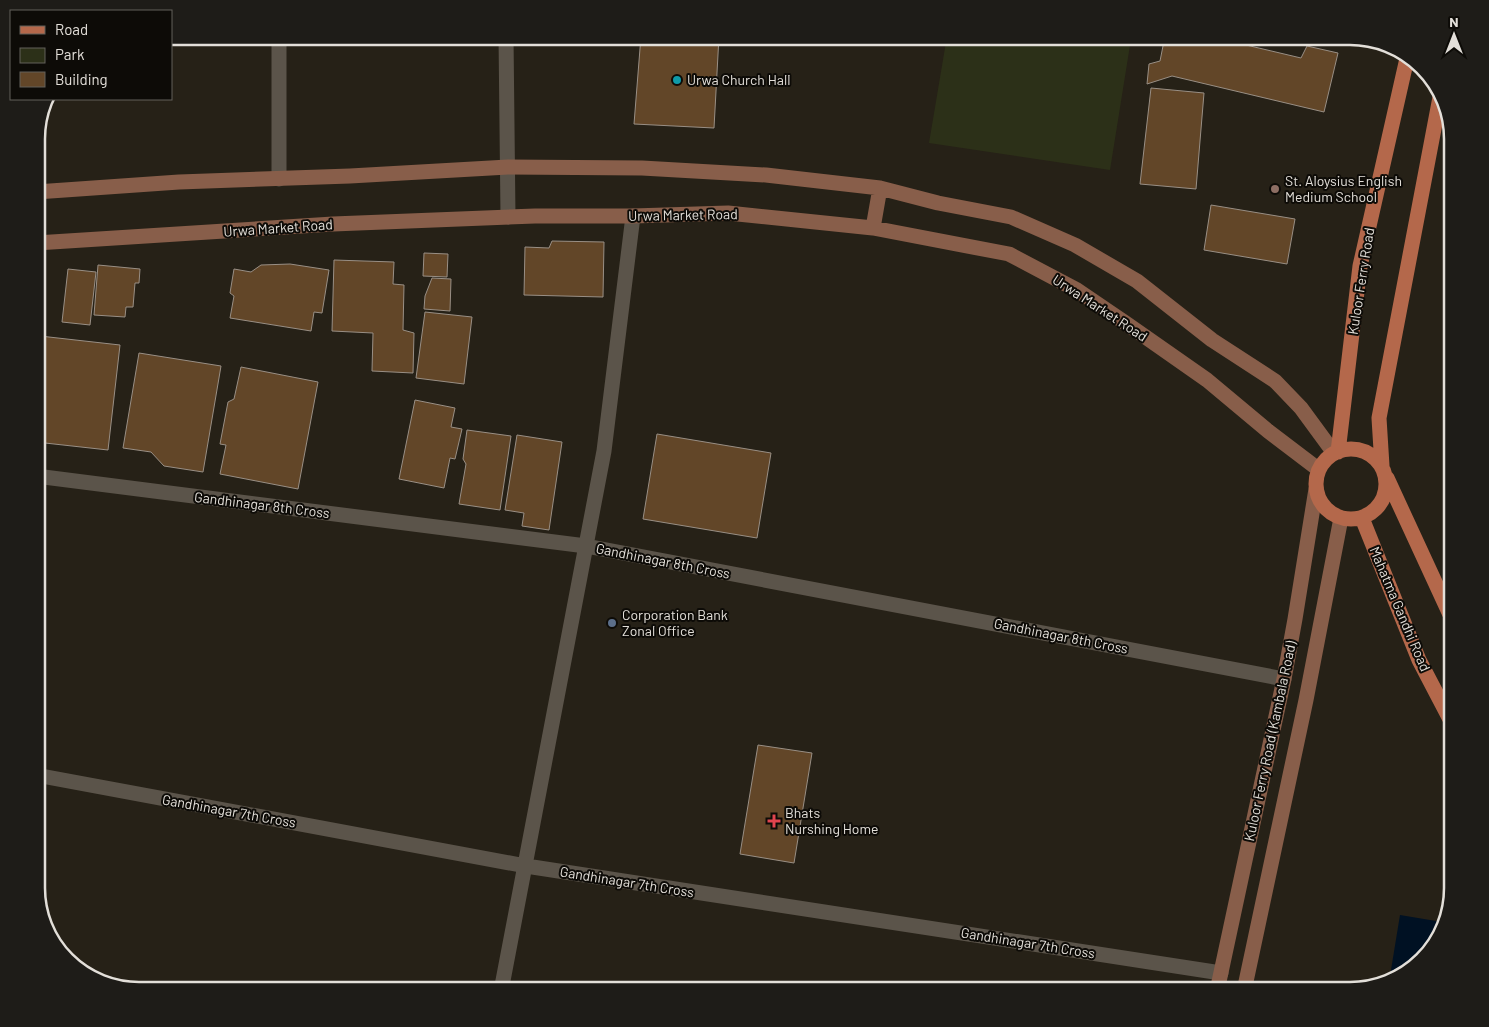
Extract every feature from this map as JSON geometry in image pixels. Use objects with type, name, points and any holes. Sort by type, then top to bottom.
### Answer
[{"type":"main road","name":"Kuloor Ferry Road","points":[[1336,452],[1360,266],[1406,64]]},
{"type":"main road","points":[[1438,106],[1379,418],[1384,472],[1387,488],[1384,498],[1371,513],[1362,518],[1352,520],[1332,514],[1318,499],[1316,489],[1318,470],[1325,460],[1336,452],[1354,449],[1366,452],[1375,458],[1384,472],[1444,602]]},
{"type":"main road","name":"Mahatma Gandhi Road","points":[[1362,518],[1419,660],[1444,709]]},
{"type":"street","points":[[279,45],[279,179]]},
{"type":"street","points":[[506,45],[508,217]]},
{"type":"street","points":[[45,191],[179,182],[350,176],[508,167],[642,168],[766,174],[880,188],[938,203],[1011,217],[1075,245],[1129,276],[1212,340],[1274,381],[1301,408],[1336,452]]},
{"type":"street","points":[[873,228],[880,188]]},
{"type":"street","name":"Urwa Market Road","points":[[45,242],[332,224],[508,217],[728,213],[873,228],[1009,254],[1077,290],[1207,380],[1318,470]]},
{"type":"street","points":[[503,982],[604,451],[633,216]]},
{"type":"street","name":"Gandhinagar 8th Cross","points":[[45,477],[586,546],[1284,679]]},
{"type":"street","name":"Kuloor Ferry Road (Kambala Road)","points":[[1219,982],[1284,679],[1316,489]]},
{"type":"street","name":"Kuloor Ferry Road (Kambala Road)","points":[[1246,982],[1306,700],[1341,518]]},
{"type":"street","name":"Gandhinagar 7th Cross","points":[[45,778],[526,866],[1221,973]]},
{"type":"green space","points":[[945,45],[1130,45],[1110,170],[929,143]]},
{"type":"water","points":[[1400,915],[1438,921],[1421,950],[1412,959],[1391,973]]},
{"type":"building","name":"Urwa Church Hall","points":[[640,45],[719,45],[714,128],[634,124]]},
{"type":"building","points":[[1163,45],[1246,45],[1301,58],[1307,46],[1338,53],[1324,112],[1172,76],[1147,84],[1149,64],[1160,61]]},
{"type":"building","points":[[1151,88],[1204,93],[1196,189],[1140,184]]},
{"type":"building","points":[[1211,205],[1295,219],[1287,264],[1204,250]]},
{"type":"building","points":[[552,241],[604,242],[603,297],[524,295],[525,247],[549,248]]},
{"type":"building","points":[[424,253],[448,254],[447,277],[423,276]]},
{"type":"building","points":[[334,260],[394,262],[393,284],[404,285],[403,330],[414,333],[413,373],[372,371],[373,333],[332,331]]},
{"type":"building","points":[[290,264],[329,270],[322,313],[314,312],[311,331],[230,318],[234,296],[230,293],[234,269],[251,272],[261,265]]},
{"type":"building","points":[[98,265],[140,269],[139,283],[135,283],[133,307],[126,307],[125,317],[94,315]]},
{"type":"building","points":[[68,269],[96,272],[90,325],[62,322]]},
{"type":"building","points":[[432,278],[451,279],[450,311],[424,309],[425,296]]},
{"type":"building","points":[[425,312],[472,317],[464,384],[416,378]]},
{"type":"building","points":[[45,337],[120,345],[108,450],[45,443]]},
{"type":"building","points":[[139,353],[221,366],[203,472],[164,466],[151,452],[123,448]]},
{"type":"building","points":[[241,367],[318,382],[298,489],[220,474],[226,445],[220,444],[228,402],[234,399]]},
{"type":"building","points":[[415,400],[455,408],[451,427],[462,429],[455,459],[450,458],[444,488],[399,479]]},
{"type":"building","points":[[467,430],[511,436],[500,510],[459,504],[466,464],[463,459]]},
{"type":"building","points":[[657,434],[771,453],[757,538],[643,519]]},
{"type":"building","points":[[517,435],[562,442],[549,530],[522,526],[524,513],[505,510]]},
{"type":"building","points":[[758,745],[812,753],[794,863],[740,854]]},
{"type":"place","name":"Urwa Church Hall","points":[[677,80]]},
{"type":"place","name":"St. Aloysius English Medium School","points":[[1275,189]]},
{"type":"place","name":"Corporation Bank Zonal Office","points":[[612,623]]},
{"type":"place","name":"Bhats Nurshing Home","points":[[774,821]]}]
